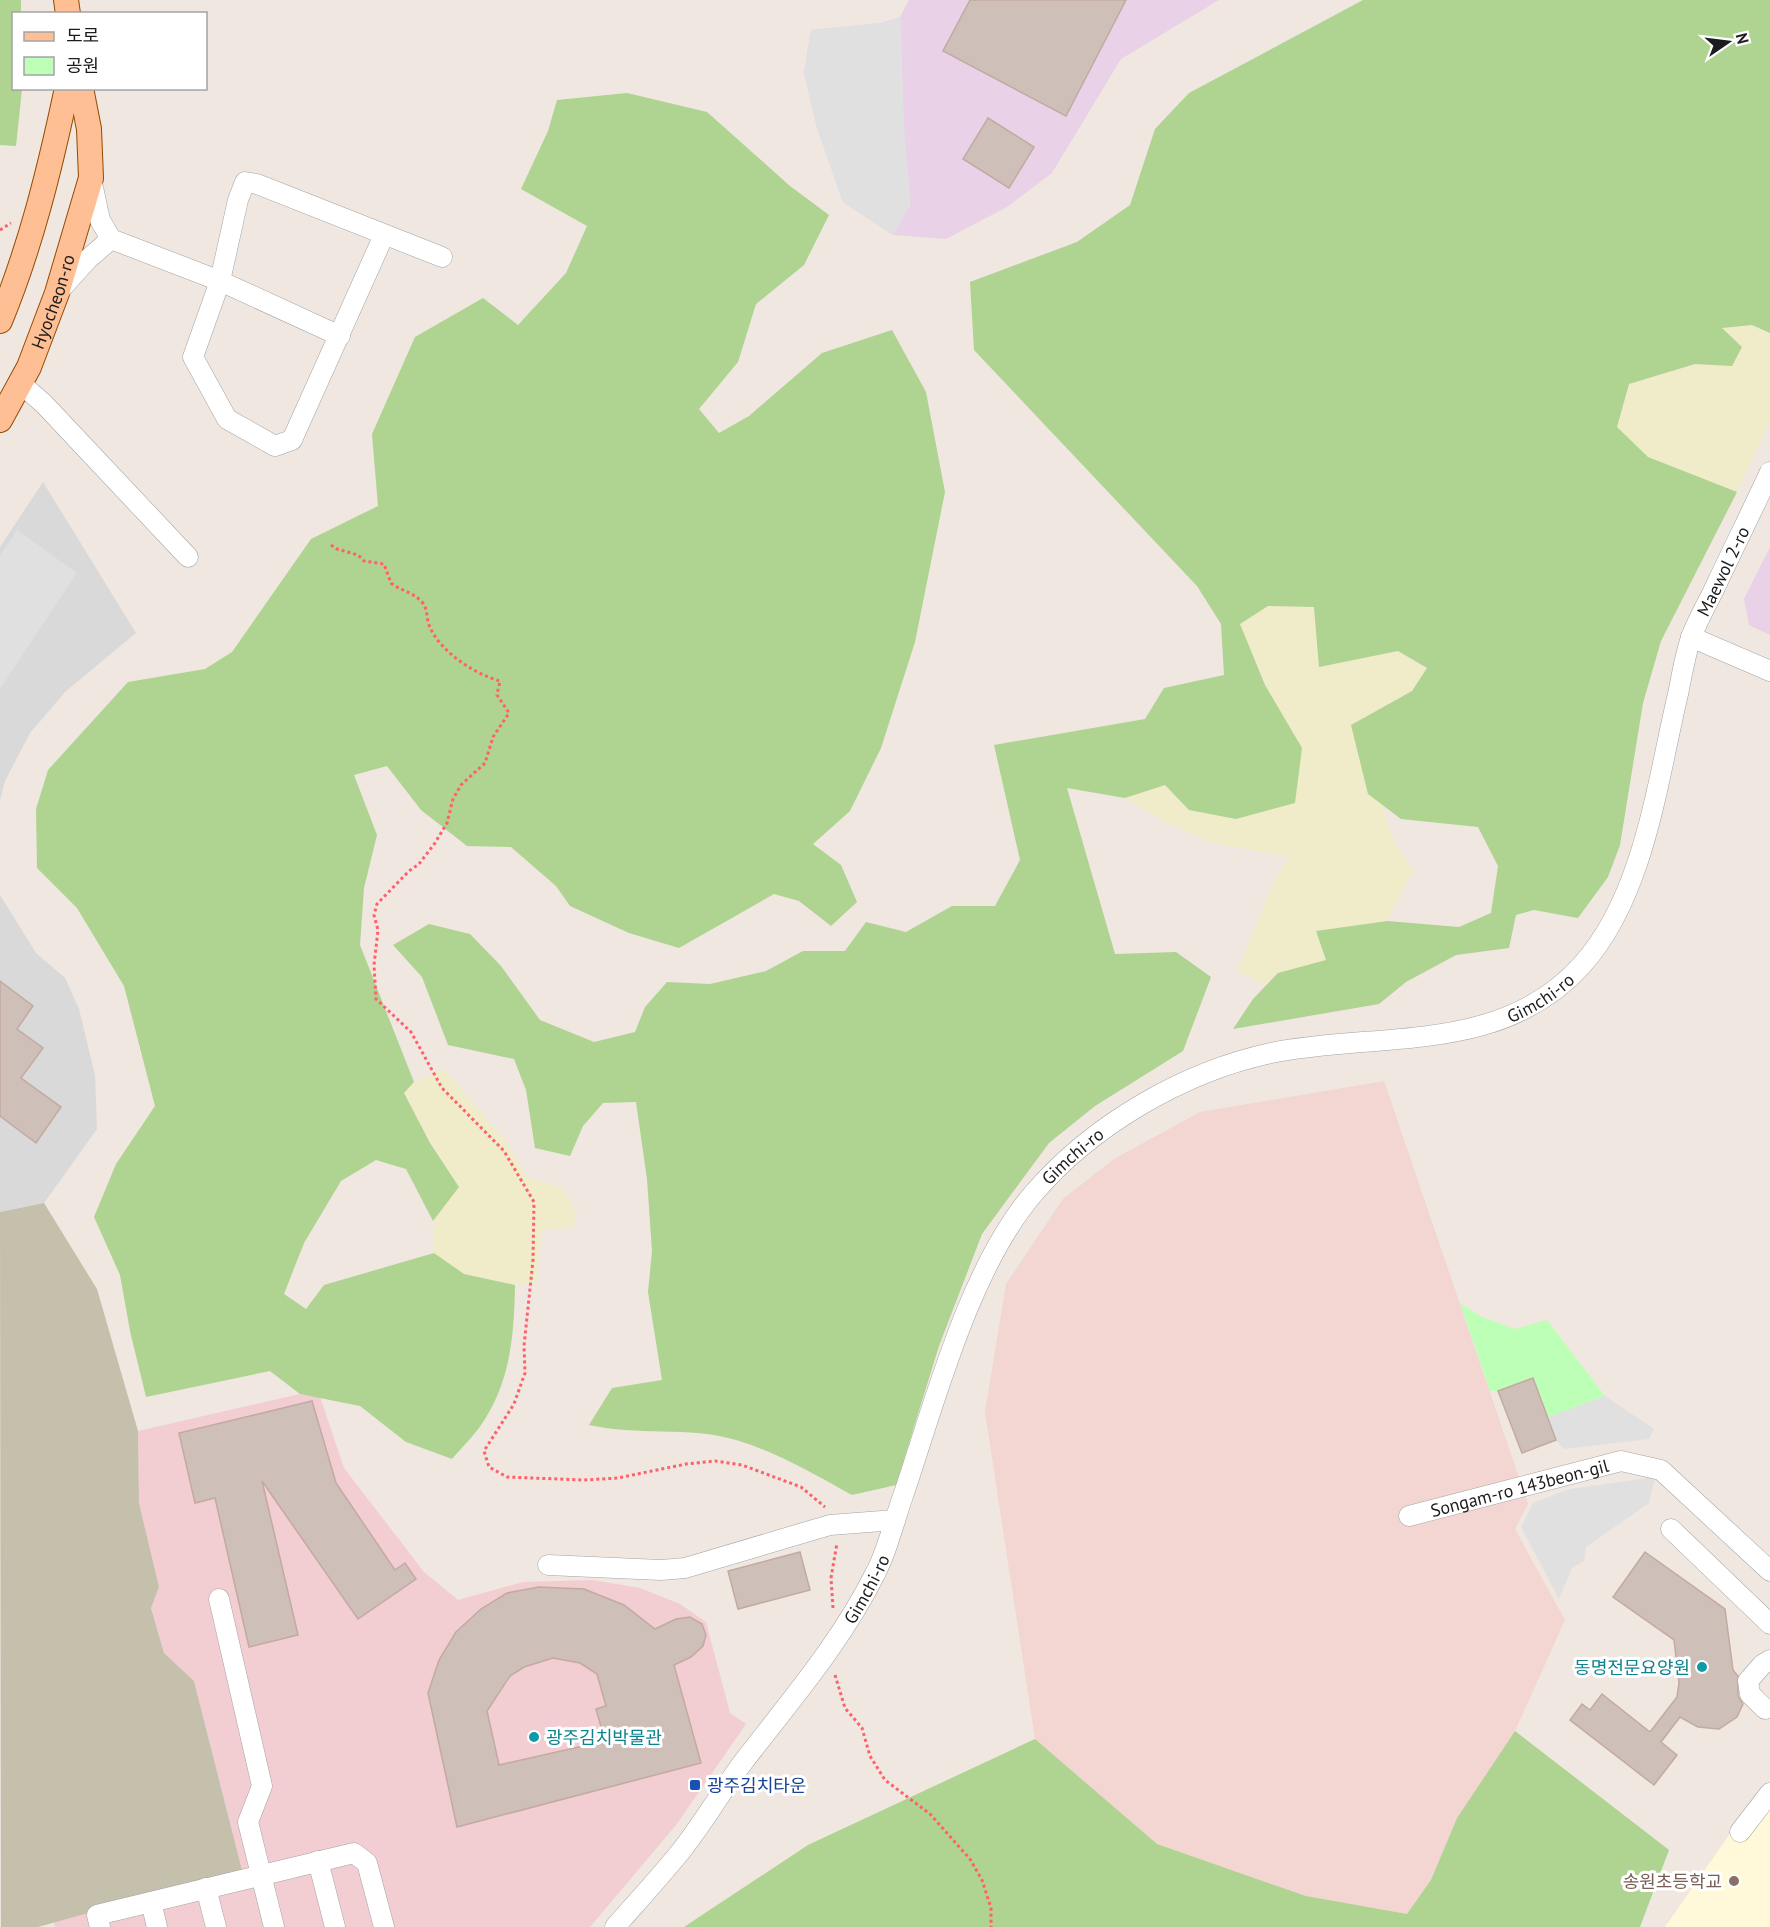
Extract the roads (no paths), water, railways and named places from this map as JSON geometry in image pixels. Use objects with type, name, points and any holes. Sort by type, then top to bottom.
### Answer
[{"type":"main road","points":[[0,321],[18,278],[49,170],[67,90]]},
{"type":"main road","name":"Hyocheon-ro","points":[[0,420],[20,383],[57,293],[91,178],[89,129],[81,90]]},
{"type":"street","points":[[91,178],[100,220],[111,238],[220,281],[340,336]]},
{"type":"street","points":[[384,235],[292,440],[275,446],[227,419],[193,357],[220,281],[238,200],[245,182],[257,184],[442,257]]},
{"type":"street","points":[[57,293],[111,238]]},
{"type":"street","points":[[20,383],[44,404],[188,557]]},
{"type":"street","name":"Maewol 2-ro","points":[[1691,637],[1770,472]]},
{"type":"street","points":[[1691,637],[1770,671]]},
{"type":"street","name":"Gimchi-ro","points":[[615,1927],[684,1847],[725,1785],[828,1652],[878,1570],[958,1335],[997,1247],[1016,1215],[1071,1156],[1108,1127],[1150,1101],[1236,1062],[1300,1048],[1428,1038],[1486,1025],[1517,1012],[1550,992],[1580,968],[1611,928],[1639,859],[1691,637]]},
{"type":"street","name":"Songam-ro 143beon-gil","points":[[1408,1516],[1621,1461],[1662,1470],[1770,1571]]},
{"type":"street","points":[[548,1565],[661,1570],[685,1568],[840,1524],[895,1520]]},
{"type":"street","points":[[1671,1529],[1770,1624]]},
{"type":"street","points":[[219,1599],[262,1786],[248,1822],[274,1927]]},
{"type":"street","points":[[1765,1709],[1750,1694],[1748,1681],[1762,1665],[1770,1660]]},
{"type":"street","points":[[1740,1832],[1770,1793]]},
{"type":"street","points":[[100,1927],[97,1915],[354,1853],[367,1863],[384,1927]]},
{"type":"street","points":[[318,1861],[334,1927]]},
{"type":"street","points":[[206,1888],[216,1927]]},
{"type":"street","points":[[151,1902],[157,1927]]},
{"type":"place","name":"동명전문요양원","points":[[1702,1667]]},
{"type":"place","name":"광주김치박물관","points":[[534,1737]]},
{"type":"place","name":"광주김치타운","points":[[695,1785]]},
{"type":"place","name":"송원초등학교","points":[[1734,1881]]}]
